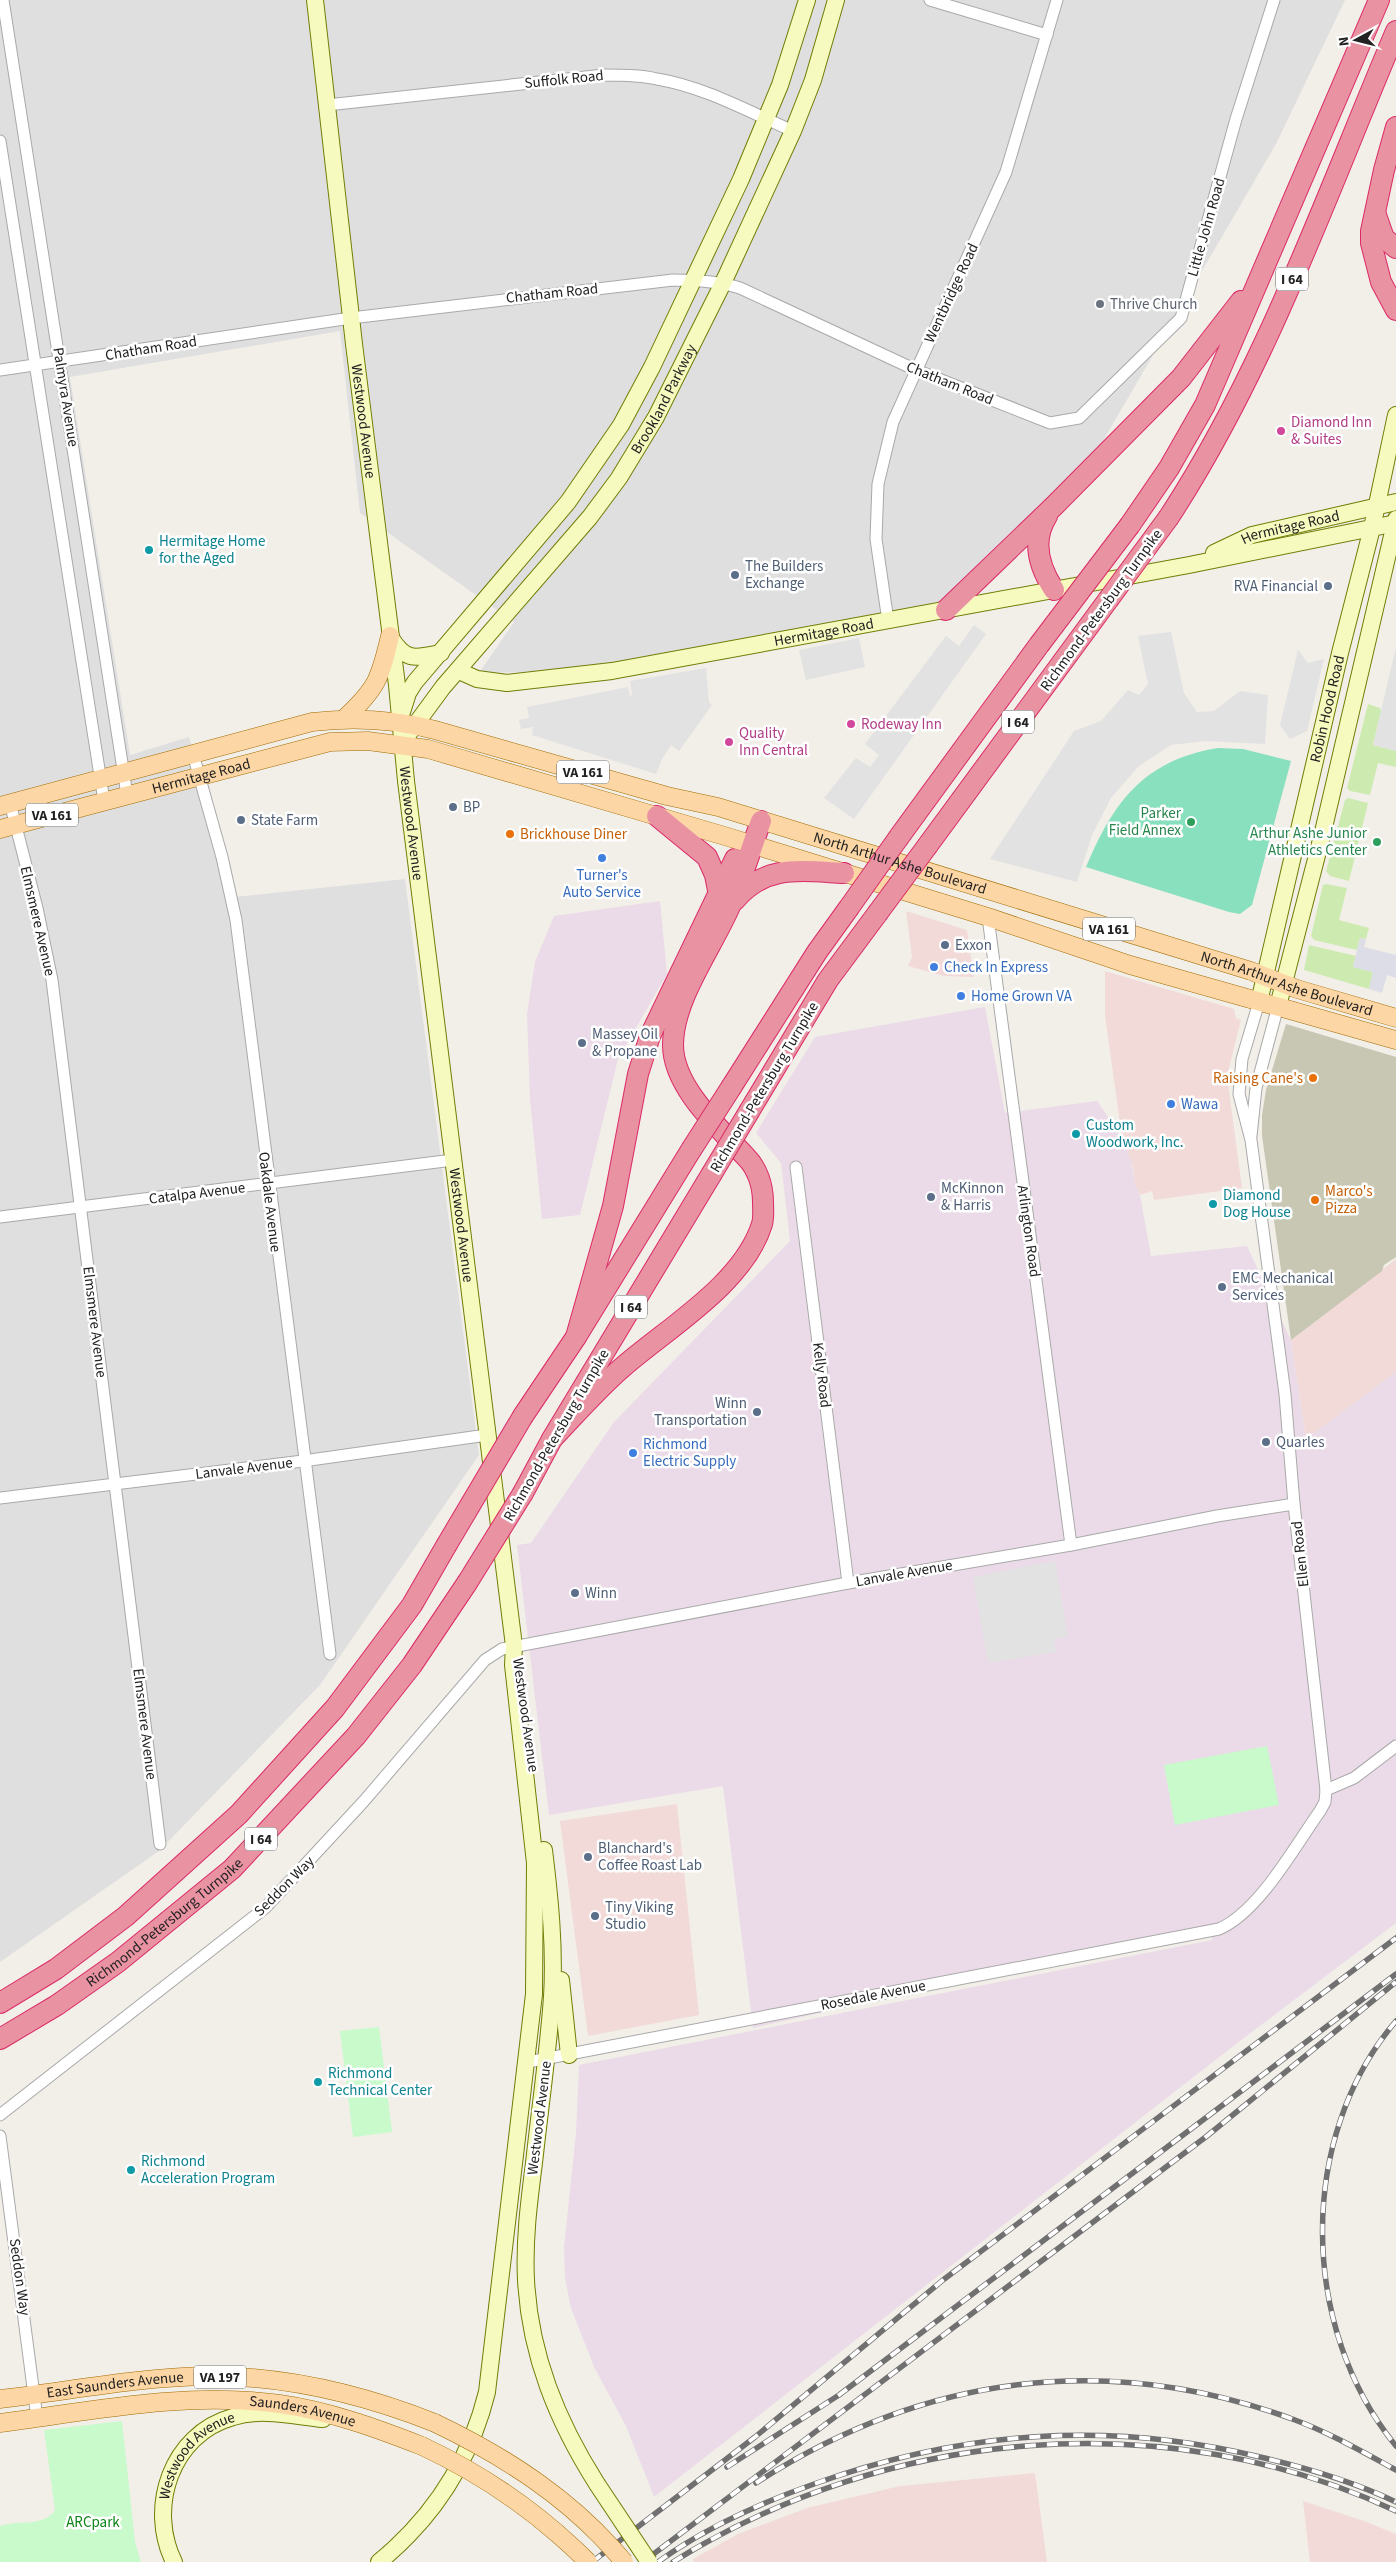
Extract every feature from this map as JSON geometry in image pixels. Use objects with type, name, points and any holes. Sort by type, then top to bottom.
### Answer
[{"type":"highway","name":"Richmond-Petersburg Turnpike","points":[[0,2004],[56,1969],[126,1916],[240,1814],[335,1708],[412,1605],[523,1416],[576,1337],[816,952],[1039,645],[1130,526],[1169,468],[1205,405],[1380,0]]},
{"type":"highway","name":"Richmond-Petersburg Turnpike","points":[[0,2039],[57,2005],[118,1962],[232,1870],[356,1736],[412,1665],[467,1583],[523,1493],[552,1439],[828,980],[1169,517],[1212,450],[1266,338],[1396,31]]},
{"type":"highway","points":[[1396,127],[1384,170],[1371,231],[1373,255],[1381,282],[1396,310]]},
{"type":"highway","points":[[1376,214],[1380,231],[1390,244],[1396,248]]},
{"type":"highway","points":[[946,610],[1054,506],[1181,378],[1222,327],[1264,269]]},
{"type":"highway","points":[[1054,506],[1042,524],[1038,548],[1042,572],[1054,590]]},
{"type":"highway","points":[[657,816],[707,857],[725,900]]},
{"type":"highway","points":[[552,1439],[622,1368],[734,1273],[750,1249],[762,1223],[763,1194],[759,1177],[750,1160],[702,1108],[682,1080],[674,1058],[674,1034],[683,1002],[757,820]]},
{"type":"highway","points":[[576,1337],[603,1246],[638,1074],[650,1036],[725,900],[763,876],[802,871],[844,873]]},
{"type":"main road","name":"Westwood Avenue","points":[[315,0],[350,318],[390,636],[407,723]]},
{"type":"main road","name":"Brookland Parkway","points":[[402,744],[407,723],[408,694],[415,682],[441,654],[482,602],[568,502],[603,454],[644,382],[742,178],[780,85],[807,0]]},
{"type":"main road","name":"Brookland Parkway","points":[[407,723],[459,671],[590,518],[619,478],[656,417],[723,283],[793,131],[813,80],[836,0]]},
{"type":"main road","name":"Robin Hood Road","points":[[1259,1002],[1315,757],[1377,507],[1396,415]]},
{"type":"main road","name":"Hermitage Road","points":[[1189,565],[1252,535],[1396,502]]},
{"type":"main road","name":"Hermitage Road","points":[[459,671],[477,679],[501,683],[579,676],[1189,565],[1396,522]]},
{"type":"main road","name":"Robin Hood Road","points":[[1278,1006],[1322,836],[1396,522]]},
{"type":"main road","points":[[390,636],[399,651],[406,655],[416,657],[441,654]]},
{"type":"main road","points":[[345,718],[371,693],[379,679],[390,636]]},
{"type":"main road","name":"Hermitage Road","points":[[5,805],[289,727],[345,718],[407,723]]},
{"type":"main road","name":"North Arthur Ashe Boulevard","points":[[407,723],[757,820],[1265,977],[1284,985],[1396,1018]]},
{"type":"main road","name":"Hermitage Road","points":[[8,827],[199,775],[330,742],[356,740],[402,744]]},
{"type":"main road","name":"Westwood Avenue","points":[[379,2562],[404,2540],[437,2503],[466,2452],[482,2412],[492,2360],[528,2062],[534,1994],[536,1884],[513,1665],[514,1646],[402,744]]},
{"type":"main road","name":"North Arthur Ashe Boulevard","points":[[402,744],[428,749],[657,816],[988,917],[1130,965],[1396,1040]]},
{"type":"main road","points":[[1315,757],[1326,767],[1327,779],[1319,815],[1322,836]]},
{"type":"main road","points":[[988,917],[993,911],[1007,907],[1078,927],[1122,933]]},
{"type":"main road","name":"Westwood Avenue","points":[[514,1646],[521,1660],[551,1923],[552,1995],[527,2223],[526,2272],[528,2307],[546,2386],[566,2433],[596,2484],[649,2562]]},
{"type":"main road","points":[[551,1923],[559,1960],[569,2055]]},
{"type":"main road","name":"East Saunders Avenue","points":[[0,2399],[207,2376],[252,2378],[341,2391],[395,2407],[435,2423],[483,2447],[539,2484],[590,2526],[624,2562]]},
{"type":"main road","name":"Saunders Avenue","points":[[0,2422],[144,2404],[234,2400],[295,2406],[359,2423],[422,2446],[450,2459],[505,2492],[551,2528],[588,2562]]},
{"type":"main road","name":"Westwood Avenue","points":[[174,2562],[164,2530],[162,2511],[164,2491],[177,2459],[196,2438],[219,2421],[250,2413],[272,2413],[359,2423]]},
{"type":"street","name":"Palmyra Avenue","points":[[3,0],[127,795]]},
{"type":"street","points":[[930,0],[1047,35]]},
{"type":"street","name":"Wentbridge Road","points":[[888,621],[876,539],[878,484],[893,422],[1006,172],[1057,0]]},
{"type":"street","name":"Little John Road","points":[[1079,418],[1181,318],[1236,119],[1274,0]]},
{"type":"street","name":"Suffolk Road","points":[[326,105],[604,74],[658,79],[687,86],[793,131]]},
{"type":"street","name":"Palmyra Avenue","points":[[0,141],[104,801]]},
{"type":"street","name":"Chatham Road","points":[[0,370],[350,318],[673,280],[693,280],[723,283],[916,370],[1050,423],[1079,418]]},
{"type":"street","name":"Oakdale Avenue","points":[[193,754],[232,896],[303,1461],[330,1654]]},
{"type":"street","name":"Elmsmere Avenue","points":[[5,805],[8,827],[47,950],[160,1844]]},
{"type":"street","name":"Arlington Road","points":[[988,917],[1071,1544]]},
{"type":"street","name":"Ellen Road","points":[[1219,1929],[1242,1916],[1258,1898],[1320,1811],[1325,1802],[1326,1790],[1294,1504],[1286,1394],[1251,1140],[1240,1104],[1239,1082],[1242,1059],[1259,1002]]},
{"type":"street","name":"Ellen Road","points":[[1251,1140],[1256,1088],[1278,1006]]},
{"type":"street","name":"Catalpa Avenue","points":[[0,1217],[453,1160]]},
{"type":"street","name":"Kelly Road","points":[[796,1167],[848,1583]]},
{"type":"street","name":"Lanvale Avenue","points":[[0,1498],[303,1461],[487,1435]]},
{"type":"street","name":"Lanvale Avenue","points":[[514,1646],[848,1583],[1217,1516],[1294,1504]]},
{"type":"street","name":"Seddon Way","points":[[0,2115],[265,1908],[364,1801],[485,1660],[502,1650],[514,1646]]},
{"type":"street","points":[[1326,1790],[1354,1778],[1396,1746]]},
{"type":"street","name":"Rosedale Avenue","points":[[528,2062],[1219,1929]]},
{"type":"street","name":"Seddon Way","points":[[0,2136],[37,2418]]},
{"type":"shaded area","points":[[0,0],[1345,0],[1276,144],[1100,446],[944,609],[584,671],[479,673],[514,622],[360,513],[340,331],[70,377],[130,755],[189,737],[234,897],[405,879],[479,1455],[320,1685],[159,1851],[0,1962]]},
{"type":"shaded area","points":[[974,625],[986,634],[854,819],[824,798],[856,758],[870,767],[879,755],[865,744],[946,636],[959,646]]},
{"type":"shaded area","points":[[1171,632],[1184,693],[1197,712],[1214,711],[1240,691],[1268,695],[1265,744],[1205,741],[1171,745],[1139,766],[1111,798],[1092,835],[1077,882],[990,859],[1074,731],[1101,721],[1128,690],[1139,695],[1148,684],[1138,636]]},
{"type":"shaded area","points":[[859,638],[865,667],[806,680],[799,650]]},
{"type":"shaded area","points":[[1396,647],[1396,751],[1373,745]]},
{"type":"shaded area","points":[[1298,650],[1308,663],[1324,659],[1307,731],[1290,739],[1280,725]]},
{"type":"shaded area","points":[[706,668],[709,702],[712,705],[679,751],[671,745],[662,759],[656,774],[532,735],[533,727],[521,729],[519,720],[529,718],[527,707],[628,687],[630,696],[632,695],[630,681]]},
{"type":"shaded area","points":[[660,901],[667,974],[618,1059],[580,1215],[542,1219],[530,1099],[527,1014],[535,962],[554,916]]},
{"type":"shaded area","points":[[906,911],[967,930],[974,977],[944,976],[908,966],[912,957]]},
{"type":"shaded area","points":[[1360,938],[1366,939],[1364,947],[1396,955],[1396,978],[1387,975],[1382,993],[1369,989],[1373,972],[1353,967]]},
{"type":"shaded area","points":[[1105,971],[1234,1009],[1236,1018],[1241,1020],[1227,1076],[1242,1188],[1154,1200],[1152,1191],[1140,1195],[1135,1184],[1133,1168],[1122,1137],[1105,1016]]},
{"type":"shaded area","points":[[985,1007],[1005,1113],[1097,1101],[1122,1137],[1131,1161],[1135,1184],[1140,1195],[1151,1256],[1247,1246],[1291,1340],[1306,1439],[1396,1372],[1396,1923],[1236,2044],[654,2497],[626,2426],[594,2367],[571,2308],[565,2278],[564,2247],[576,2133],[579,2065],[1212,1940],[1208,1925],[753,2028],[723,1786],[549,1815],[517,1545],[531,1543],[614,1422],[790,1241],[781,1163],[756,1133],[815,1037]]},
{"type":"shaded area","points":[[1286,1024],[1396,1057],[1396,1257],[1384,1265],[1382,1271],[1291,1340],[1262,1136],[1262,1115],[1266,1090]]},
{"type":"shaded area","points":[[1396,1259],[1396,1372],[1306,1439],[1291,1340]]},
{"type":"shaded area","points":[[1055,1561],[1068,1636],[1054,1639],[1056,1652],[988,1663],[973,1577]]},
{"type":"shaded area","points":[[677,1804],[699,2015],[588,2036],[560,1821]]},
{"type":"shaded area","points":[[1035,2473],[1047,2562],[694,2562],[693,2559],[738,2534],[807,2508],[900,2486]]},
{"type":"shaded area","points":[[1303,2501],[1364,2521],[1396,2534],[1396,2562],[1310,2562]]},
{"type":"green space","points":[[1368,704],[1380,708],[1381,711],[1373,745],[1396,751],[1396,767],[1378,763],[1370,795],[1350,791],[1347,788]]},
{"type":"green space","name":"Parker Field Annex","points":[[1218,748],[1243,749],[1291,761],[1252,905],[1240,914],[1229,912],[1086,867],[1108,823],[1120,804],[1134,788],[1151,774],[1170,763],[1192,754]]},
{"type":"green space","points":[[1348,798],[1368,803],[1349,881],[1330,876],[1326,871],[1345,800]]},
{"type":"green space","points":[[1323,885],[1347,888],[1339,920],[1369,928],[1366,939],[1360,938],[1357,950],[1314,940],[1311,936]]},
{"type":"green space","points":[[1309,945],[1356,956],[1353,967],[1373,972],[1369,989],[1304,970]]},
{"type":"green space","points":[[1267,1746],[1279,1805],[1175,1825],[1164,1765]]},
{"type":"green space","points":[[379,2027],[392,2132],[353,2137],[340,2031]]},
{"type":"green space","name":"ARCpark","points":[[122,2421],[135,2542],[141,2562],[0,2562],[0,2526],[45,2519],[55,2510],[44,2430]]},
{"type":"railway","points":[[592,2562],[755,2437],[943,2280],[1396,1938]]},
{"type":"railway","points":[[727,2467],[839,2395],[1396,1974]]},
{"type":"railway","points":[[643,2562],[1207,2136],[1396,1982]]},
{"type":"railway","points":[[1396,2021],[1363,2068],[1340,2120],[1327,2176],[1322,2234],[1327,2291],[1341,2347],[1364,2399],[1396,2446]]},
{"type":"railway","points":[[756,2483],[819,2446],[884,2418],[950,2397],[1018,2385],[1086,2381],[1155,2385],[1225,2398],[1308,2425],[1396,2470]]},
{"type":"railway","points":[[658,2562],[695,2538],[733,2517],[773,2499],[814,2484],[869,2466],[925,2452],[980,2442],[1035,2437],[1091,2435],[1147,2438],[1203,2445],[1260,2457],[1346,2481],[1396,2502]]},
{"type":"railway","points":[[673,2562],[756,2517],[844,2482],[935,2458],[1028,2446],[1123,2444],[1216,2455],[1308,2477],[1396,2511]]},
{"type":"place","name":"Thrive Church","points":[[1100,304]]},
{"type":"place","name":"Diamond Inn & Suites","points":[[1281,431]]},
{"type":"place","name":"Hermitage Home for the Aged","points":[[149,550]]},
{"type":"place","name":"The Builders Exchange","points":[[735,575]]},
{"type":"place","name":"RVA Financial","points":[[1328,586]]},
{"type":"place","name":"Rodeway Inn","points":[[851,724]]},
{"type":"place","name":"Quality Inn Central","points":[[729,742]]},
{"type":"place","name":"BP","points":[[453,807]]},
{"type":"place","name":"State Farm","points":[[241,820]]},
{"type":"place","name":"Parker Field Annex","points":[[1191,822]]},
{"type":"place","name":"Brickhouse Diner","points":[[510,834]]},
{"type":"place","name":"Arthur Ashe Junior Athletics Center","points":[[1377,842]]},
{"type":"place","name":"Turner's Auto Service","points":[[602,858]]},
{"type":"place","name":"Exxon","points":[[945,945]]},
{"type":"place","name":"Check In Express","points":[[934,967]]},
{"type":"place","name":"Home Grown VA","points":[[961,996]]},
{"type":"place","name":"Massey Oil & Propane","points":[[582,1043]]},
{"type":"place","name":"Raising Cane's","points":[[1313,1078]]},
{"type":"place","name":"Wawa","points":[[1171,1104]]},
{"type":"place","name":"Custom Woodwork, Inc.","points":[[1076,1134]]},
{"type":"place","name":"McKinnon & Harris","points":[[931,1197]]},
{"type":"place","name":"Marco's Pizza","points":[[1315,1200]]},
{"type":"place","name":"Diamond Dog House","points":[[1213,1204]]},
{"type":"place","name":"EMC Mechanical Services","points":[[1222,1287]]},
{"type":"place","name":"Winn Transportation","points":[[757,1412]]},
{"type":"place","name":"Quarles","points":[[1266,1442]]},
{"type":"place","name":"Richmond Electric Supply","points":[[633,1453]]},
{"type":"place","name":"Winn","points":[[575,1593]]},
{"type":"place","name":"Blanchard's Coffee Roast Lab","points":[[588,1857]]},
{"type":"place","name":"Tiny Viking Studio","points":[[595,1916]]},
{"type":"place","name":"Richmond Technical Center","points":[[318,2082]]},
{"type":"place","name":"Richmond Acceleration Program","points":[[131,2170]]}]
